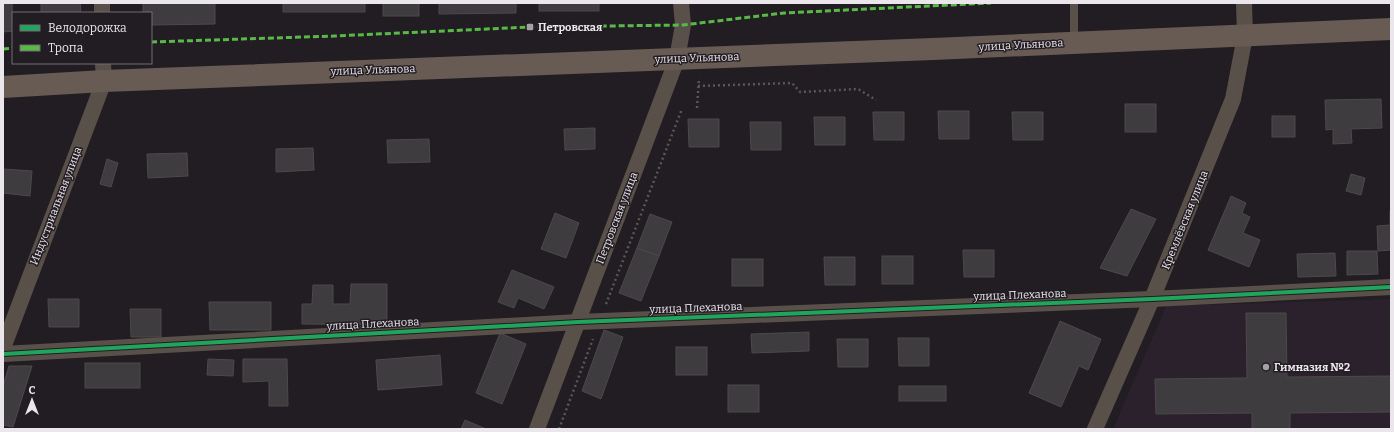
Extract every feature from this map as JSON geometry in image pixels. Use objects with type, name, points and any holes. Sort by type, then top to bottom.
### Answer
[{"type":"main road","name":"улица Ульянова","points":[[3,87],[104,72],[677,59],[1391,29]]},
{"type":"street","name":"Петровская улица","points":[[537,429],[677,59],[683,25],[682,3]]},
{"type":"street","name":"Кремлёвская улица","points":[[1095,429],[1152,299],[1233,100],[1245,36],[1244,3]]},
{"type":"street","name":"Индустриальная улица","points":[[3,348],[104,72]]},
{"type":"street","name":"улица Плеханова","points":[[3,354],[578,322],[1152,299],[1391,287]]},
{"type":"lane","points":[[1074,3],[1074,42]]},
{"type":"path","points":[[698,86],[792,83],[800,92],[858,88],[876,100]]},
{"type":"path","points":[[559,429],[599,321],[682,109]]},
{"type":"shaded area","name":"Гимназия №2","points":[[1391,299],[1391,429],[1113,429],[1167,304],[1200,305]]},
{"type":"building","points":[[3,3],[12,3],[12,31],[3,32]]},
{"type":"building","points":[[41,3],[80,3],[81,12],[41,12]]},
{"type":"building","points":[[143,3],[215,3],[215,24],[152,25],[152,12],[143,12]]},
{"type":"building","points":[[283,3],[365,3],[365,12],[283,12]]},
{"type":"building","points":[[383,3],[419,3],[419,16],[383,16]]},
{"type":"building","points":[[439,3],[516,3],[516,13],[439,14]]},
{"type":"building","points":[[539,3],[599,3],[599,11],[539,11]]},
{"type":"building","points":[[1381,99],[1382,128],[1351,129],[1352,143],[1333,144],[1333,129],[1326,130],[1325,100]]},
{"type":"building","points":[[1125,104],[1156,104],[1156,132],[1125,132]]},
{"type":"building","points":[[938,111],[969,111],[969,139],[939,139]]},
{"type":"building","points":[[873,112],[904,112],[904,140],[874,140]]},
{"type":"building","points":[[1012,112],[1043,112],[1043,140],[1013,140]]},
{"type":"building","points":[[1272,116],[1295,116],[1295,137],[1272,137]]},
{"type":"building","points":[[814,117],[845,117],[845,145],[815,145]]},
{"type":"building","points":[[688,119],[719,119],[719,147],[689,147]]},
{"type":"building","points":[[750,122],[781,122],[781,150],[751,150]]},
{"type":"building","points":[[595,128],[595,149],[565,150],[564,129]]},
{"type":"building","points":[[429,139],[430,162],[388,163],[387,140]]},
{"type":"building","points":[[313,148],[314,170],[276,172],[276,149]]},
{"type":"building","points":[[187,153],[188,176],[148,178],[147,154]]},
{"type":"building","points":[[107,159],[118,163],[111,187],[100,184]]},
{"type":"building","points":[[3,169],[32,171],[30,196],[3,193]]},
{"type":"building","points":[[1351,174],[1365,178],[1361,195],[1346,191]]},
{"type":"building","points":[[1231,196],[1246,203],[1242,213],[1250,217],[1243,233],[1260,240],[1249,267],[1208,250]]},
{"type":"building","points":[[1131,209],[1156,219],[1127,276],[1100,268]]},
{"type":"building","points":[[1390,211],[1391,250],[1378,251],[1377,226],[1390,225]]},
{"type":"building","points":[[555,213],[579,223],[566,258],[541,249]]},
{"type":"building","points":[[650,214],[672,222],[659,256],[637,248]]},
{"type":"building","points":[[637,248],[659,256],[641,301],[619,293]]},
{"type":"building","points":[[963,250],[994,250],[994,277],[964,277]]},
{"type":"building","points":[[1347,251],[1377,251],[1378,274],[1347,275]]},
{"type":"building","points":[[1335,253],[1336,276],[1298,277],[1297,254]]},
{"type":"building","points":[[882,256],[913,256],[913,284],[882,284]]},
{"type":"building","points":[[824,257],[855,257],[855,285],[825,285]]},
{"type":"building","points":[[732,259],[763,259],[763,286],[732,286]]},
{"type":"building","points":[[512,270],[554,287],[544,309],[518,298],[514,308],[498,302]]},
{"type":"building","points":[[351,284],[387,284],[387,325],[302,324],[302,304],[312,304],[313,285],[333,285],[333,304],[350,304]]},
{"type":"building","points":[[48,299],[79,299],[79,327],[49,327]]},
{"type":"building","points":[[209,302],[271,302],[271,330],[210,330]]},
{"type":"building","points":[[130,309],[161,309],[161,337],[131,337]]},
{"type":"building","points":[[1246,313],[1286,313],[1287,377],[1391,376],[1391,412],[1290,413],[1290,429],[1252,429],[1252,413],[1156,414],[1155,379],[1247,378]]},
{"type":"building","points":[[1060,321],[1101,339],[1088,370],[1079,366],[1061,407],[1029,393]]},
{"type":"building","points":[[604,330],[623,337],[601,399],[582,391]]},
{"type":"building","points":[[809,332],[809,351],[752,353],[751,334]]},
{"type":"building","points":[[500,333],[526,344],[502,404],[476,393]]},
{"type":"building","points":[[898,338],[929,338],[929,366],[899,366]]},
{"type":"building","points":[[837,339],[868,339],[868,367],[838,367]]},
{"type":"building","points":[[676,347],[707,347],[707,375],[676,375]]},
{"type":"building","points":[[440,355],[442,385],[378,390],[376,360]]},
{"type":"building","points":[[208,359],[234,360],[233,376],[207,375]]},
{"type":"building","points":[[243,359],[287,359],[288,406],[269,406],[269,381],[243,382]]},
{"type":"building","points":[[85,363],[140,363],[140,388],[85,388]]},
{"type":"building","points":[[9,366],[32,366],[13,427],[3,425],[3,386]]},
{"type":"building","points":[[728,385],[759,385],[759,412],[728,412]]},
{"type":"building","points":[[899,386],[946,386],[946,401],[899,401]]},
{"type":"building","points":[[465,420],[486,429],[461,429]]},
{"type":"marked path","points":[[152,42],[335,36],[530,27],[683,25],[784,13],[991,3]]},
{"type":"marked path","points":[[3,49],[12,48]]},
{"type":"cycle path","points":[[3,354],[578,322],[1152,299],[1391,287]]},
{"type":"place","name":"Петровская","points":[[530,27]]},
{"type":"place","name":"Гимназия №2","points":[[1266,367]]}]
